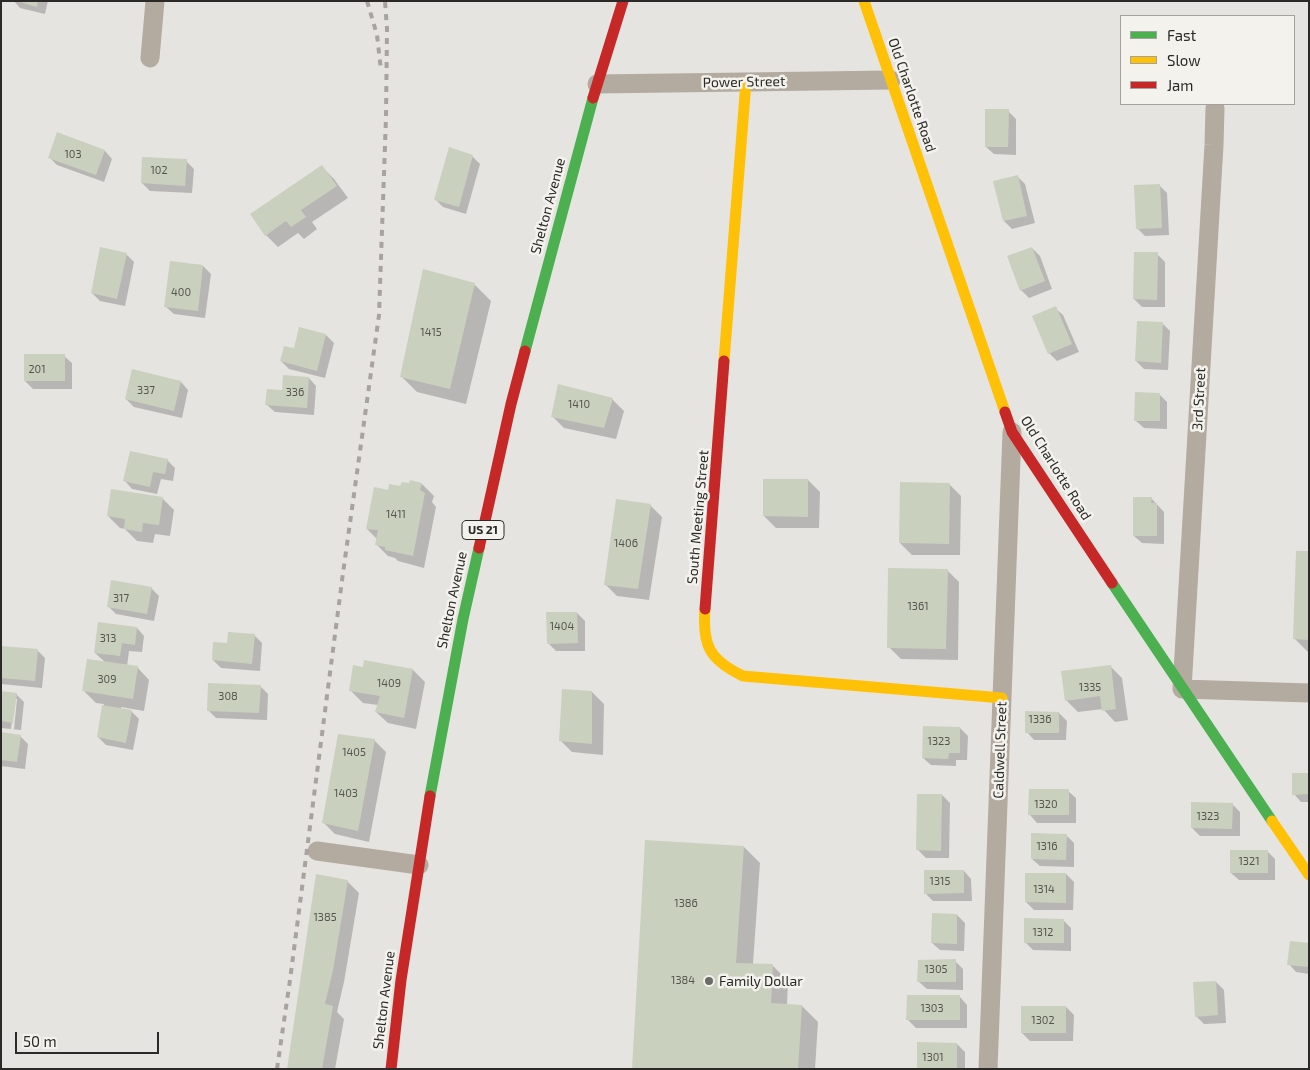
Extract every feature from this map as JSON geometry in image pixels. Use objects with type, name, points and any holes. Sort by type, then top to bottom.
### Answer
[{"type":"street","points":[[150,58],[155,1]]},
{"type":"street","name":"Shelton Avenue","points":[[391,1069],[402,980],[429,801],[463,619],[511,404],[597,84],[623,1]]},
{"type":"street","name":"Old Charlotte Road","points":[[864,1],[1012,432],[1182,689],[1309,875]]},
{"type":"street","name":"Power Street","points":[[597,84],[891,80]]},
{"type":"street","name":"South Meeting Street","points":[[746,82],[704,624],[707,647],[721,666],[743,676],[1002,698]]},
{"type":"street","name":"3rd Street","points":[[1182,689],[1215,108]]},
{"type":"street","name":"Caldwell Street","points":[[988,1069],[1012,432]]},
{"type":"street","points":[[1182,689],[1309,693]]},
{"type":"street","points":[[317,850],[419,865]]},
{"type":"building","points":[[17,1],[38,1],[37,7]]},
{"type":"building","points":[[985,109],[1009,109],[1008,147],[985,147]]},
{"type":"building","points":[[57,132],[105,150],[96,175],[48,158]]},
{"type":"building","points":[[449,147],[473,155],[459,207],[434,200]]},
{"type":"building","points":[[142,157],[187,159],[185,186],[141,183]]},
{"type":"building","points":[[322,165],[337,186],[301,210],[306,217],[291,227],[286,221],[265,236],[250,214]]},
{"type":"building","points":[[1018,175],[1027,216],[1003,221],[993,181]]},
{"type":"building","points":[[1160,184],[1162,228],[1136,229],[1134,185]]},
{"type":"building","points":[[100,247],[127,253],[117,299],[91,293]]},
{"type":"building","points":[[1032,247],[1045,281],[1020,291],[1007,256]]},
{"type":"building","points":[[1134,252],[1158,252],[1157,300],[1133,299]]},
{"type":"building","points":[[170,261],[203,265],[198,311],[164,307]]},
{"type":"building","points":[[423,269],[475,283],[450,389],[400,377]]},
{"type":"building","points":[[1056,306],[1072,344],[1048,354],[1032,316]]},
{"type":"building","points":[[1137,321],[1163,322],[1161,363],[1135,361]]},
{"type":"building","points":[[299,327],[326,334],[317,371],[280,361],[284,346],[294,348]]},
{"type":"building","points":[[24,354],[65,354],[65,381],[24,381]]},
{"type":"building","points":[[132,369],[181,381],[174,411],[125,399]]},
{"type":"building","points":[[283,375],[309,377],[307,408],[265,405],[267,389],[282,390]]},
{"type":"building","points":[[558,384],[613,398],[604,428],[551,417]]},
{"type":"building","points":[[1135,392],[1160,393],[1160,421],[1134,421]]},
{"type":"building","points":[[130,451],[168,459],[165,474],[153,472],[150,487],[123,481]]},
{"type":"building","points":[[763,479],[808,479],[808,517],[763,516]]},
{"type":"building","points":[[410,480],[422,483],[420,490],[425,493],[413,556],[385,550],[385,547],[375,545],[378,530],[366,529],[374,487],[388,490],[389,484],[400,486],[402,482],[409,483]]},
{"type":"building","points":[[900,482],[950,483],[949,544],[899,543]]},
{"type":"building","points":[[111,489],[163,497],[159,525],[143,523],[142,532],[124,529],[125,519],[107,516]]},
{"type":"building","points":[[1133,497],[1152,497],[1151,503],[1157,503],[1157,536],[1133,536]]},
{"type":"building","points":[[616,499],[651,504],[638,589],[604,585]]},
{"type":"building","points":[[1296,551],[1309,551],[1309,640],[1293,639]]},
{"type":"building","points":[[888,568],[948,569],[946,649],[887,648]]},
{"type":"building","points":[[111,580],[152,587],[147,614],[107,607]]},
{"type":"building","points":[[546,612],[577,612],[578,643],[547,644]]},
{"type":"building","points":[[98,622],[137,627],[135,645],[122,643],[120,656],[94,653]]},
{"type":"building","points":[[228,632],[255,634],[252,664],[212,660],[213,642],[227,643]]},
{"type":"building","points":[[1,646],[38,649],[35,681],[1,678]]},
{"type":"building","points":[[87,659],[138,666],[133,699],[82,691]]},
{"type":"building","points":[[364,660],[413,669],[404,718],[375,712],[380,696],[349,691],[353,665],[363,667]]},
{"type":"building","points":[[1111,665],[1116,709],[1102,711],[1100,696],[1065,701],[1061,671]]},
{"type":"building","points":[[208,683],[261,685],[259,713],[207,711]]},
{"type":"building","points":[[562,689],[592,691],[592,744],[559,741]]},
{"type":"building","points":[[1,691],[17,693],[13,723],[1,721]]},
{"type":"building","points":[[102,705],[132,710],[126,743],[97,737]]},
{"type":"building","points":[[1025,711],[1059,712],[1059,733],[1025,733]]},
{"type":"building","points":[[923,726],[960,727],[960,753],[949,753],[948,759],[922,758]]},
{"type":"building","points":[[1,732],[21,735],[17,762],[1,760]]},
{"type":"building","points":[[338,734],[375,739],[358,831],[322,823]]},
{"type":"building","points":[[1292,773],[1309,773],[1309,794],[1292,795]]},
{"type":"building","points":[[1029,789],[1069,789],[1069,815],[1028,815]]},
{"type":"building","points":[[917,794],[942,794],[941,851],[916,850]]},
{"type":"building","points":[[1191,802],[1233,803],[1232,829],[1191,828]]},
{"type":"building","points":[[1031,833],[1067,834],[1066,860],[1031,859]]},
{"type":"building","points":[[645,840],[744,846],[736,963],[773,964],[771,1003],[802,1005],[798,1069],[632,1069]]},
{"type":"building","points":[[1230,850],[1268,850],[1268,873],[1230,873]]},
{"type":"building","points":[[924,870],[964,870],[964,893],[924,894]]},
{"type":"building","points":[[1025,873],[1066,873],[1066,903],[1025,902]]},
{"type":"building","points":[[316,874],[348,880],[333,970],[325,1004],[333,1006],[322,1069],[287,1069]]},
{"type":"building","points":[[932,913],[957,914],[957,944],[931,943]]},
{"type":"building","points":[[1024,918],[1064,919],[1064,943],[1024,943]]},
{"type":"building","points":[[1290,941],[1309,943],[1309,967],[1287,965]]},
{"type":"building","points":[[956,959],[956,982],[917,982],[918,960]]},
{"type":"building","points":[[1216,981],[1218,1015],[1195,1017],[1193,982]]},
{"type":"building","points":[[907,995],[960,995],[960,1020],[906,1020]]},
{"type":"building","points":[[1021,1006],[1066,1006],[1066,1033],[1021,1033]]},
{"type":"building","points":[[917,1042],[957,1043],[957,1069],[917,1069]]},
{"type":"railway","points":[[367,1],[377,35],[381,70]]},
{"type":"railway","points":[[277,1069],[379,315],[386,117],[387,29],[385,1]]},
{"type":"traffic: fast","points":[[525,351],[593,98]]},
{"type":"traffic: fast","points":[[430,796],[463,619],[479,548]]},
{"type":"traffic: fast","points":[[1112,583],[1272,821]]},
{"type":"traffic: slow","points":[[864,1],[1005,412]]},
{"type":"traffic: slow","points":[[724,361],[746,82]]},
{"type":"traffic: slow","points":[[705,609],[705,633],[710,650],[723,664],[743,676],[1002,698]]},
{"type":"traffic: slow","points":[[1272,821],[1309,875]]},
{"type":"traffic: jam","points":[[593,98],[623,1]]},
{"type":"traffic: jam","points":[[479,548],[511,404],[525,351]]},
{"type":"traffic: jam","points":[[705,609],[724,361]]},
{"type":"traffic: jam","points":[[1005,412],[1012,432],[1112,583]]},
{"type":"traffic: jam","points":[[391,1069],[401,980],[430,796]]},
{"type":"place","name":"Family Dollar","points":[[709,981]]}]
